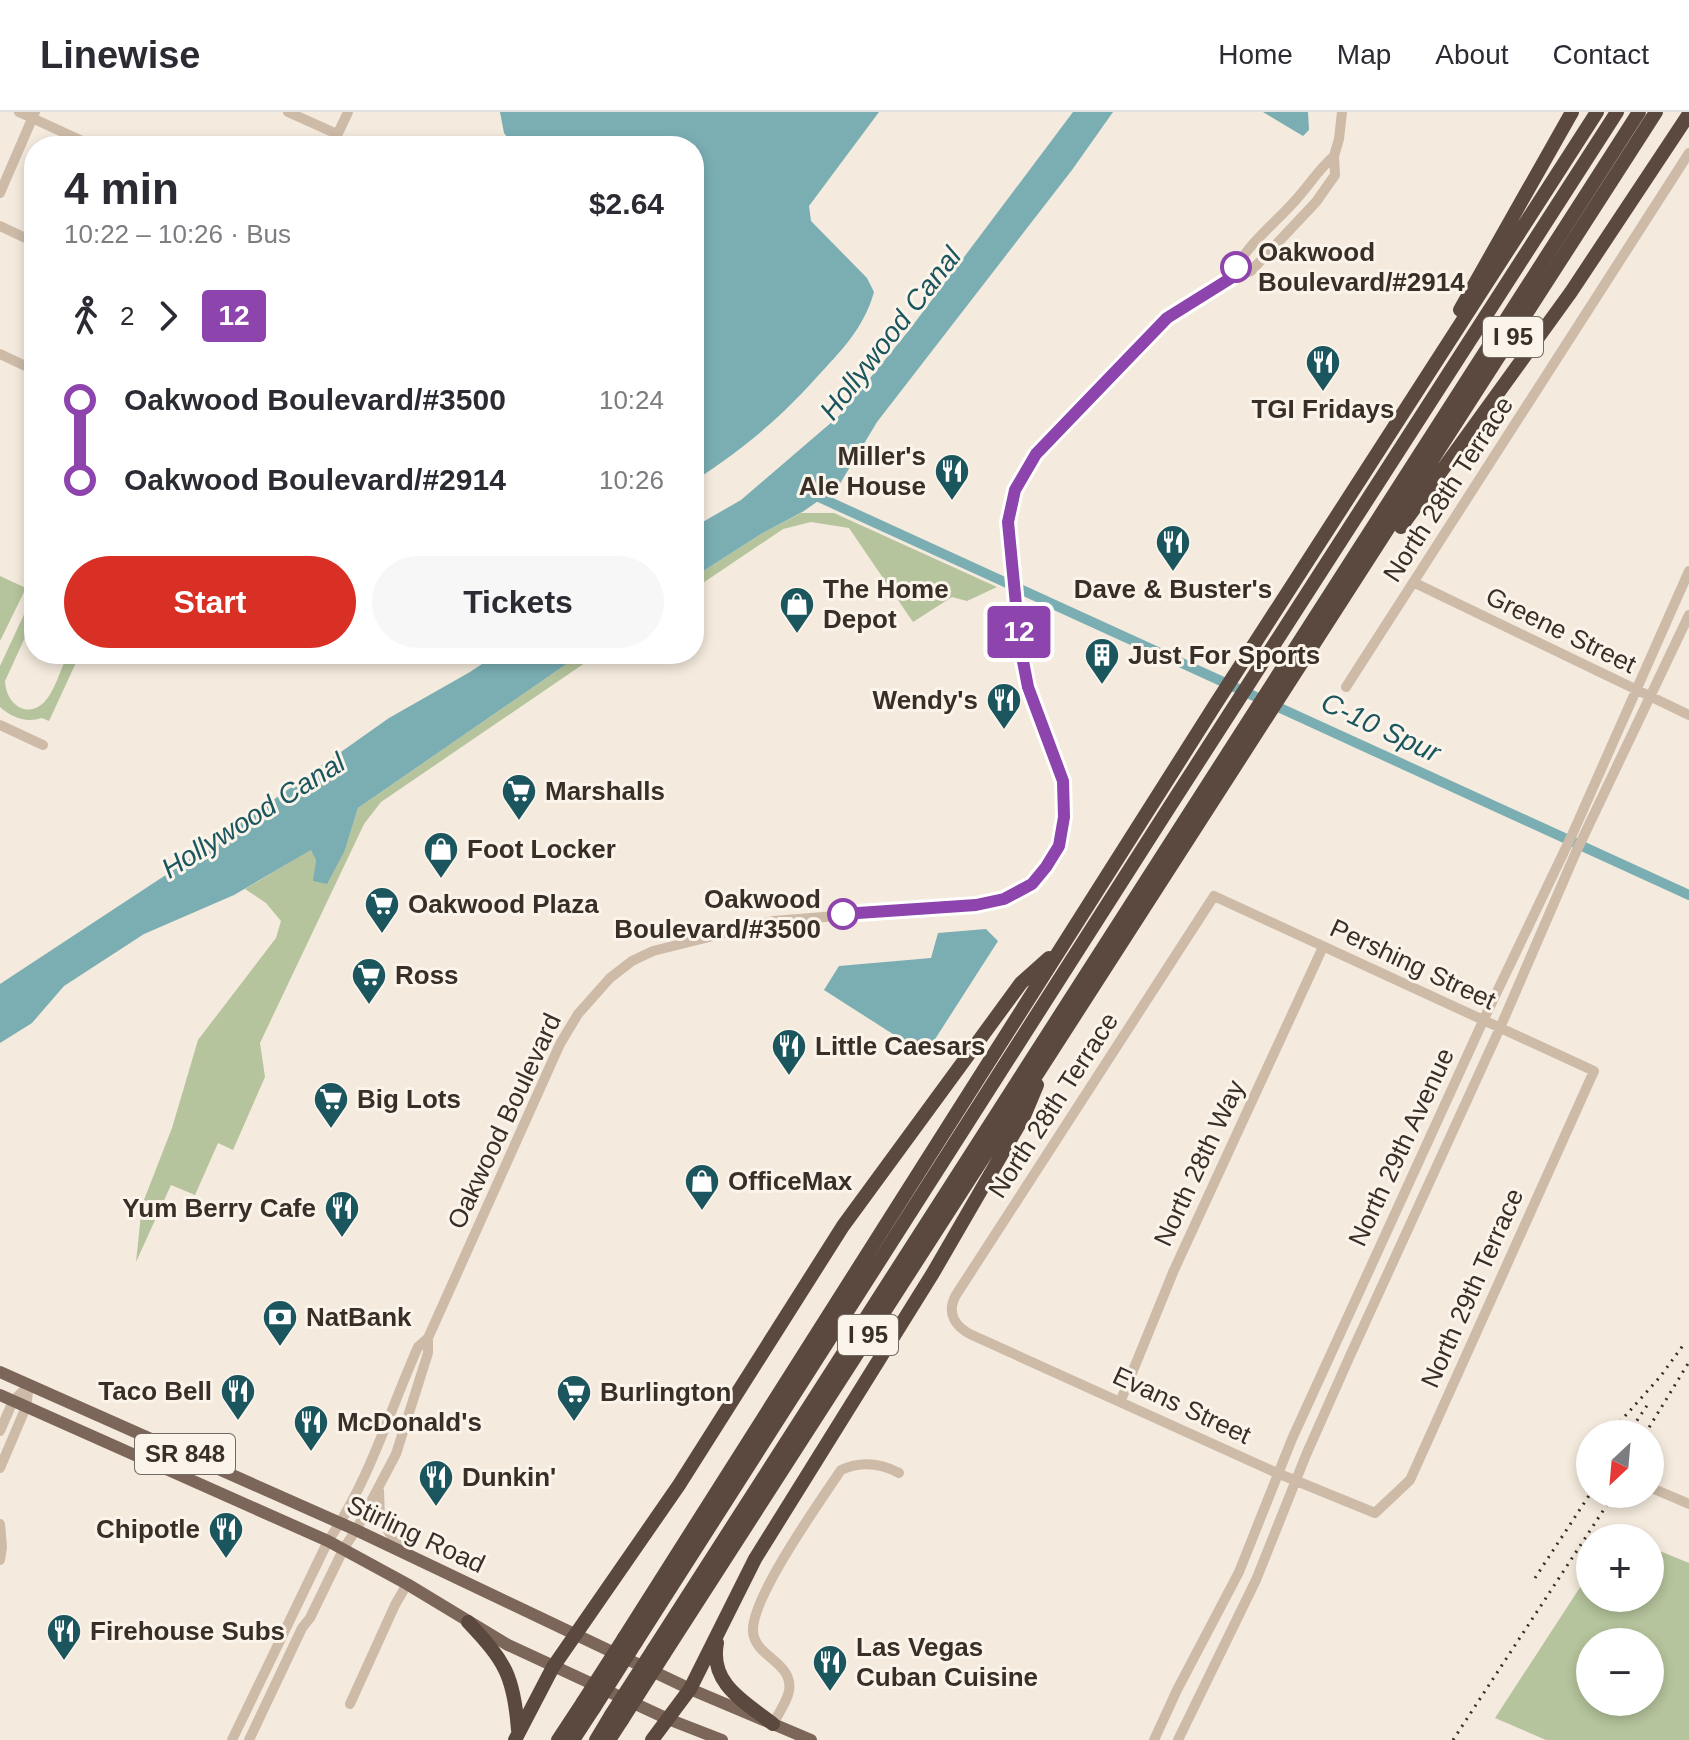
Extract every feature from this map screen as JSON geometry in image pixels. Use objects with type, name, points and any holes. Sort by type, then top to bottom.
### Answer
[{"type":"highway","points":[[1392,433],[1572,112]]},
{"type":"highway","name":"I 95","points":[[558,1740],[588,1705],[630,1640],[1215,705],[1597,112]]},
{"type":"highway","points":[[630,1640],[1617,112]]},
{"type":"highway","points":[[658,1652],[1255,722],[1273,682],[1639,112]]},
{"type":"highway","name":"I 95","points":[[609,1740],[617,1718],[658,1652],[1051,1051],[1255,722],[1288,686],[1656,112]]},
{"type":"highway","points":[[1368,561],[1388,545],[1478,423],[1571,292],[1689,114]]},
{"type":"highway","points":[[517,1736],[553,1667],[679,1485],[843,1226],[1021,983],[1064,944]]},
{"type":"highway","points":[[652,1740],[690,1689],[755,1559],[933,1273],[994,1168],[1024,1116],[1051,1051]]},
{"type":"highway","points":[[468,1622],[505,1665],[514,1691],[517,1736]]},
{"type":"highway","points":[[721,1627],[715,1662],[721,1680],[773,1724]]},
{"type":"highway","points":[[573,1740],[588,1705]]},
{"type":"highway","points":[[596,1740],[617,1718]]},
{"type":"main road","name":"Stirling Road","points":[[0,1372],[403,1551],[690,1689],[811,1740]]},
{"type":"main road","name":"Stirling Road","points":[[0,1395],[344,1548],[468,1622],[553,1667],[722,1740]]},
{"type":"street","points":[[19,112],[34,115],[74,136]]},
{"type":"street","points":[[288,112],[337,134],[348,112]]},
{"type":"street","name":"Oakwood Boulevard","points":[[232,1740],[386,1428],[402,1382],[418,1347],[428,1338],[560,1044],[593,994],[632,961],[653,951],[788,918],[976,905],[1004,899],[1032,884],[1046,867],[1059,846],[1064,817],[1063,781],[1028,687],[1020,646],[1008,522],[1021,476],[1036,454],[1167,318],[1231,278],[1251,271],[1316,202],[1335,175],[1334,156],[1342,112]]},
{"type":"street","points":[[25,136],[34,115]]},
{"type":"street","points":[[0,193],[24,138]]},
{"type":"street","name":"North 28th Terrace","points":[[1346,687],[1689,153]]},
{"type":"street","name":"Oakwood Boulevard","points":[[1231,278],[1238,260],[1334,156]]},
{"type":"street","points":[[0,226],[24,237]]},
{"type":"street","points":[[0,354],[24,365]]},
{"type":"street","name":"North 29th Avenue","points":[[1178,1740],[1256,1580],[1338,1382],[1500,1028],[1635,691],[1689,571]]},
{"type":"street","name":"Greene Street","points":[[1415,583],[1689,715]]},
{"type":"street","name":"North 29th Avenue","points":[[1577,837],[1651,698],[1689,615]]},
{"type":"street","points":[[0,725],[43,745]]},
{"type":"street","name":"North 29th Avenue","points":[[1154,1740],[1239,1572],[1277,1473],[1483,1021],[1572,850]]},
{"type":"street","name":"North 28th Terrace","points":[[972,1335],[956,1325],[951,1313],[953,1301],[1214,896]]},
{"type":"street","name":"Pershing Street","points":[[1214,896],[1594,1071]]},
{"type":"street","name":"North 28th Way","points":[[1121,1400],[1174,1270],[1323,947]]},
{"type":"street","name":"North 29th Terrace","points":[[1375,1513],[1410,1480],[1594,1071]]},
{"type":"street","name":"Evans Street","points":[[972,1335],[1277,1473],[1375,1513]]},
{"type":"street","name":"Oakwood Boulevard","points":[[249,1740],[302,1628],[396,1454],[428,1353],[428,1338]]},
{"type":"street","points":[[0,1431],[29,1385]]},
{"type":"street","points":[[0,1468],[19,1404]]},
{"type":"street","points":[[773,1724],[789,1692],[789,1680],[786,1673],[756,1643],[753,1626],[777,1569],[841,1470],[866,1464],[881,1465],[899,1473]]},
{"type":"street","points":[[379,1488],[380,1520],[403,1551]]},
{"type":"street","points":[[1664,1493],[1689,1504]]},
{"type":"street","points":[[0,1524],[0,1560]]},
{"type":"street","points":[[350,1704],[407,1584]]},
{"type":"green space","points":[[801,513],[834,513],[997,587],[967,601],[952,597],[913,622],[849,528],[811,522],[783,529],[704,582],[704,571]]},
{"type":"green space","points":[[0,576],[24,587],[24,592],[0,641]]},
{"type":"green space","points":[[24,615],[24,640],[5,681],[6,690],[15,704],[28,710],[42,704],[52,691],[64,664],[75,664],[49,721],[20,718],[0,707],[0,666]]},
{"type":"green space","points":[[567,664],[583,664],[381,802],[364,824],[260,1043],[265,1077],[233,1150],[218,1143],[195,1195],[171,1185],[136,1262],[142,1205],[172,1128],[198,1040],[276,938],[281,921],[266,903],[245,889],[312,849],[316,860],[314,881],[345,850],[358,808]]},
{"type":"green space","points":[[1664,1553],[1689,1563],[1689,1740],[1546,1740],[1495,1718],[1576,1594],[1576,1612],[1664,1612]]},
{"type":"water","points":[[500,112],[879,112],[809,206],[811,221],[867,278],[874,292],[870,305],[851,338],[802,393],[744,446],[704,474],[704,136],[506,136]]},
{"type":"water","points":[[1073,112],[1113,112],[1072,170],[877,422],[838,487],[704,571],[704,521],[741,500],[840,415],[910,329]]},
{"type":"water","points":[[1263,112],[1308,112],[1309,130],[1303,136]]},
{"type":"water","name":"Hollywood Canal","points":[[482,664],[567,664],[358,808],[345,850],[327,884],[313,881],[316,860],[311,850],[234,895],[144,934],[64,986],[32,1023],[0,1043],[0,984],[184,863],[389,718]]},
{"type":"water","points":[[986,929],[998,941],[930,1047],[910,1045],[824,990],[839,966],[931,958],[938,933]]},
{"type":"waterway","name":"C-10 Spur","points":[[810,493],[1689,895]]},
{"type":"railway","points":[[1622,1420],[1660,1377],[1684,1344]]},
{"type":"railway","points":[[1654,1420],[1689,1362]]},
{"type":"railway","points":[[1637,1420],[1648,1404]]},
{"type":"railway","points":[[1535,1578],[1581,1508]]},
{"type":"railway","points":[[1453,1740],[1605,1508]]},
{"type":"bus line","name":"12","points":[[843,914],[976,905],[1004,899],[1032,884],[1059,846],[1064,817],[1063,781],[1028,687],[1020,646],[1008,522],[1015,490],[1036,454],[1167,318],[1231,278],[1236,267]]},
{"type":"place","name":"Oakwood Boulevard/#2914","points":[[1236,267]]},
{"type":"place","name":"TGI Fridays","points":[[1323,393]]},
{"type":"place","name":"Miller's Ale House","points":[[952,502]]},
{"type":"place","name":"Dave & Buster's","points":[[1173,573]]},
{"type":"place","name":"The Home Depot","points":[[797,635]]},
{"type":"place","name":"Just For Sports","points":[[1102,686]]},
{"type":"place","name":"Wendy's","points":[[1004,731]]},
{"type":"place","name":"Marshalls","points":[[519,822]]},
{"type":"place","name":"Foot Locker","points":[[441,880]]},
{"type":"place","name":"Oakwood Boulevard/#3500","points":[[843,914]]},
{"type":"place","name":"Oakwood Plaza","points":[[382,935]]},
{"type":"place","name":"Ross","points":[[369,1006]]},
{"type":"place","name":"Little Caesars","points":[[789,1077]]},
{"type":"place","name":"Big Lots","points":[[331,1130]]},
{"type":"place","name":"OfficeMax","points":[[702,1212]]},
{"type":"place","name":"Yum Berry Cafe","points":[[342,1239]]},
{"type":"place","name":"NatBank","points":[[280,1348]]},
{"type":"place","name":"Taco Bell","points":[[238,1422]]},
{"type":"place","name":"Burlington","points":[[574,1423]]},
{"type":"place","name":"McDonald's","points":[[311,1453]]},
{"type":"place","name":"Dunkin'","points":[[436,1508]]},
{"type":"place","name":"Chipotle","points":[[226,1560]]},
{"type":"place","name":"Firehouse Subs","points":[[64,1662]]},
{"type":"place","name":"Las Vegas Cuban Cuisine","points":[[830,1693]]}]
